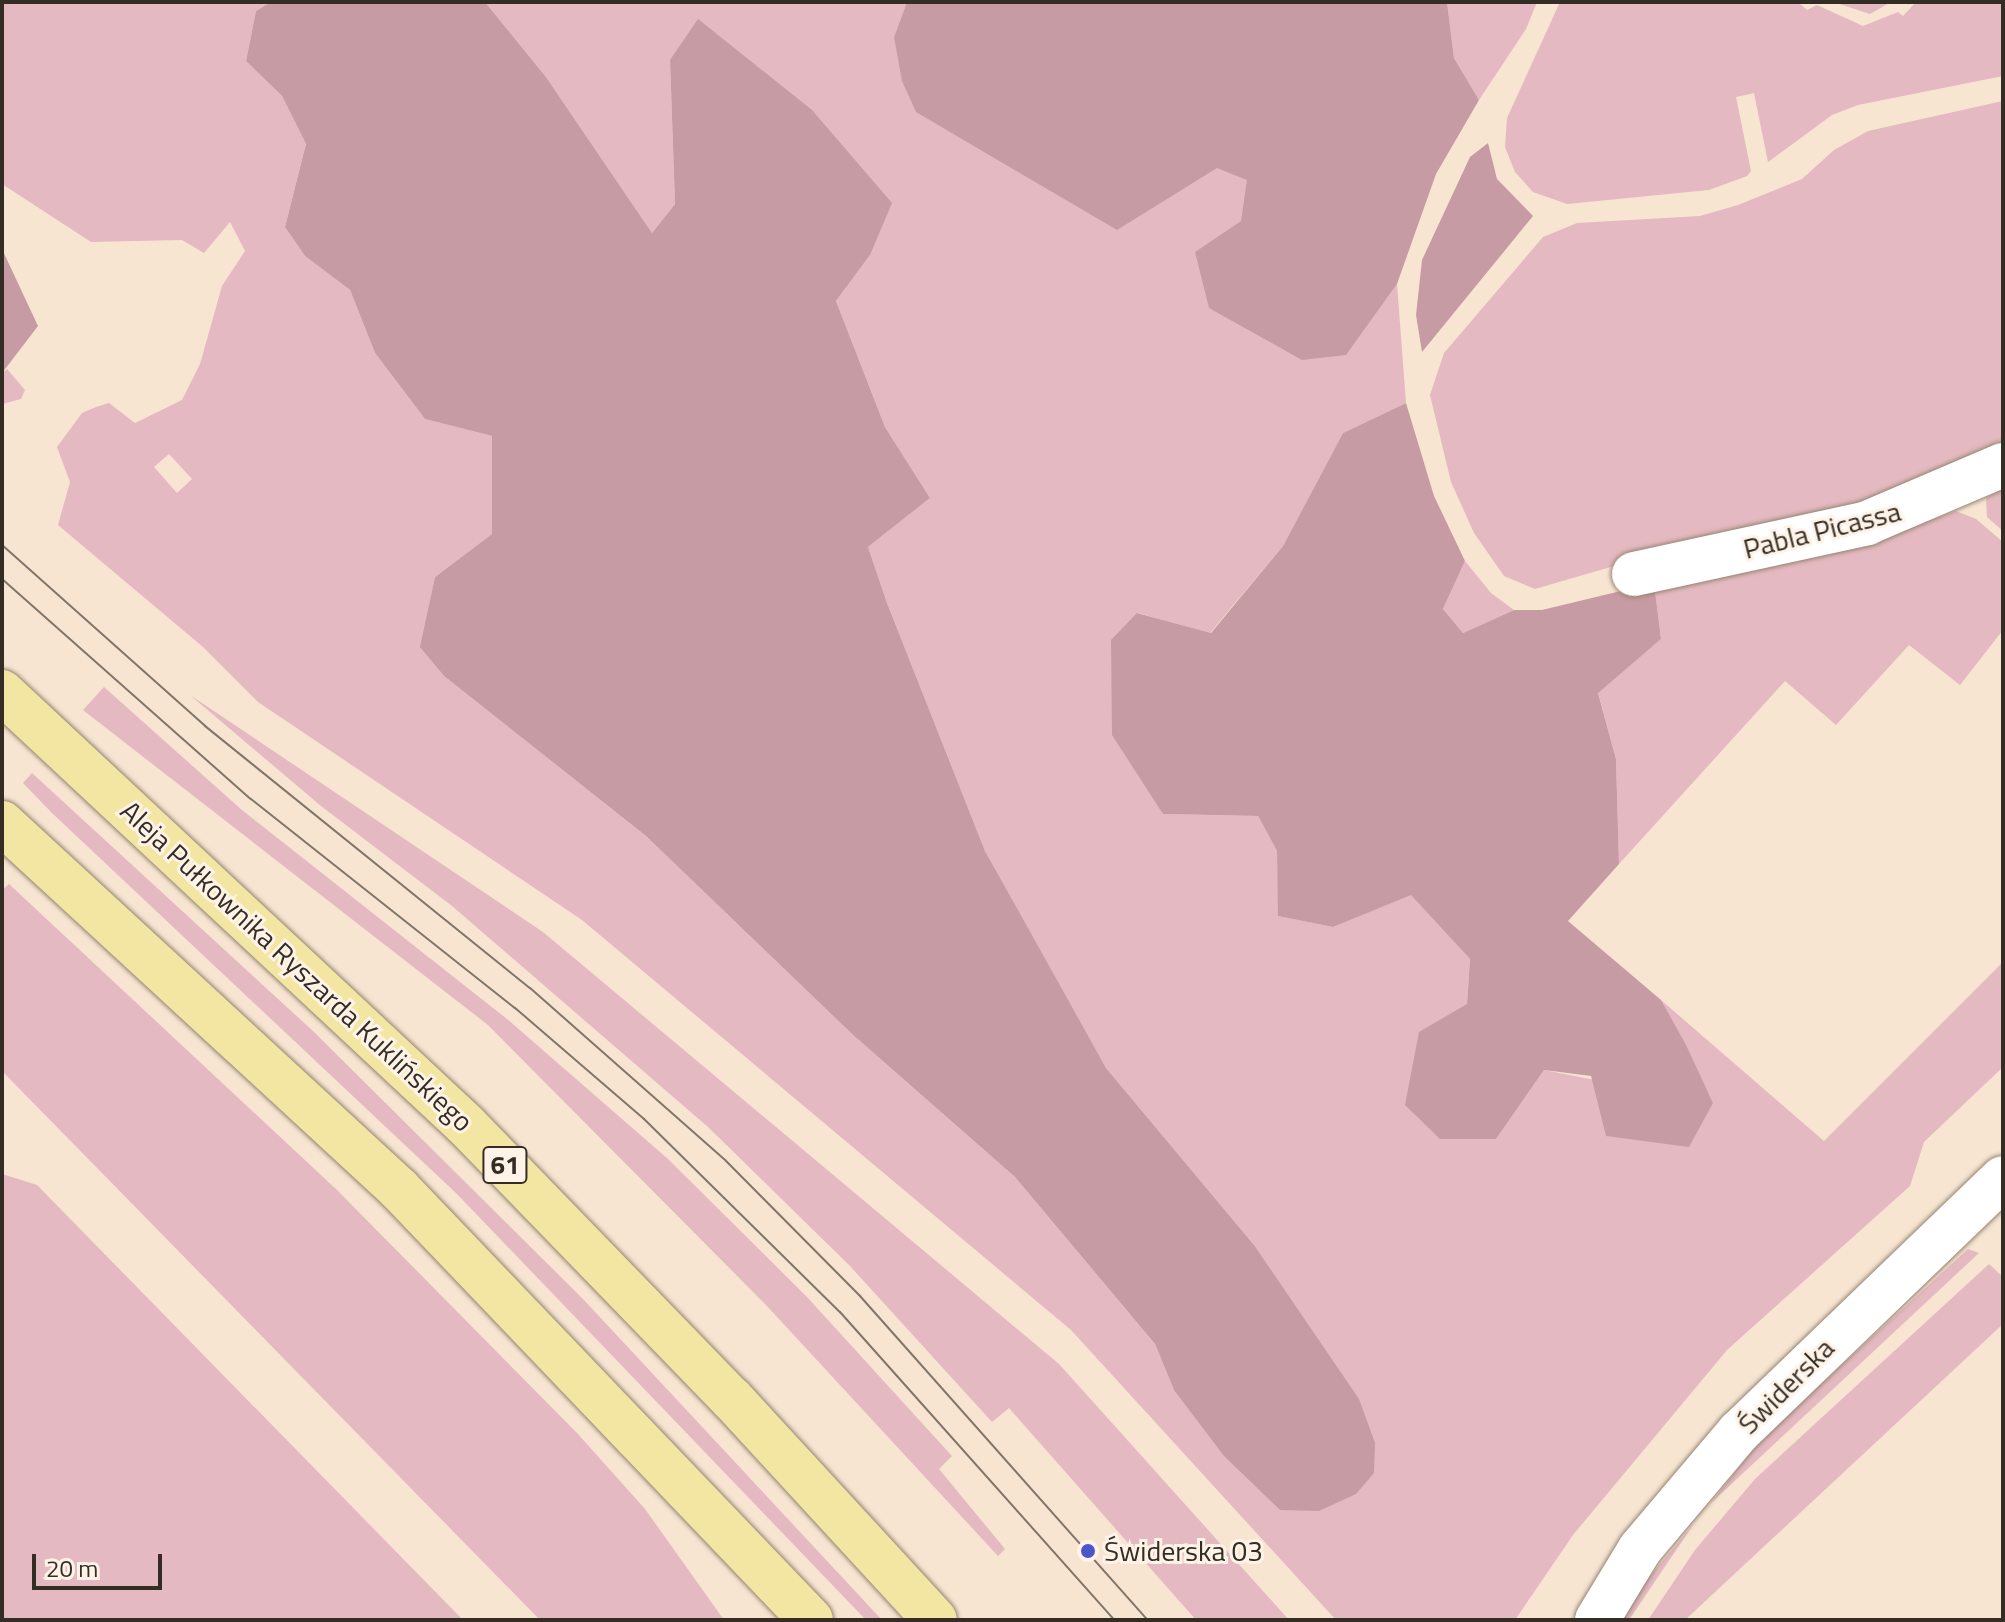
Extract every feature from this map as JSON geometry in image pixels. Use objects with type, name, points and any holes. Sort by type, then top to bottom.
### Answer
[{"type":"main road","name":"Aleja Pułkownika Ryszarda Kuklińskiego","points":[[2,692],[467,1126],[731,1398],[935,1620]]},
{"type":"main road","points":[[2,823],[399,1189],[811,1620]]},
{"type":"street","name":"Pabla Picassa","points":[[1634,574],[1867,523],[2003,465]]},
{"type":"street","name":"Świderska","points":[[1597,1620],[1640,1549],[1739,1432],[2003,1178]]},
{"type":"shaded area","points":[[2,2],[271,2],[256,11],[246,61],[282,96],[306,144],[285,227],[305,256],[350,290],[375,353],[425,419],[492,436],[492,534],[435,577],[421,647],[444,676],[646,836],[852,1034],[1015,1177],[1155,1344],[1174,1390],[1254,1245],[1106,1068],[1042,957],[985,851],[887,603],[868,547],[930,498],[885,427],[836,301],[870,255],[670,60],[675,204],[652,233],[546,77],[485,2],[907,2],[894,37],[1248,180],[1242,221],[1195,252],[1345,355],[1397,284],[1406,403],[1343,433],[1283,546],[1210,633],[1138,613],[1163,814],[1258,816],[1277,851],[1279,916],[1333,927],[1411,894],[1470,959],[1467,1004],[1496,1139],[1544,1070],[1713,1103],[1661,1000],[1824,1141],[2003,962],[2003,1067],[1924,1142],[1910,1186],[1727,1350],[1573,1535],[1515,1620],[1336,1620],[1071,1330],[582,920],[258,702],[203,647],[58,525],[70,482],[57,447],[82,413],[96,407],[109,403],[135,423],[182,400],[200,364],[222,286],[245,251],[230,222],[204,253],[182,240],[91,242],[2,184]],"holes":[[[169,454],[192,479],[177,493],[154,467]]]},
{"type":"shaded area","points":[[271,2],[485,2],[546,77],[652,233],[675,204],[670,60],[698,19],[812,110],[892,203],[870,255],[836,301],[885,427],[930,498],[868,547],[887,603],[985,851],[1106,1068],[1254,1245],[1359,1399],[1375,1443],[1374,1473],[1356,1494],[1319,1511],[1280,1510],[1224,1456],[1174,1390],[1155,1344],[1015,1177],[852,1034],[646,836],[444,676],[420,647],[435,577],[492,534],[492,436],[425,419],[375,353],[350,290],[305,256],[285,227],[306,144],[282,96],[246,61],[256,11]]},
{"type":"shaded area","points":[[907,2],[1447,2],[1454,58],[1479,100],[1436,174],[1397,284],[1346,355],[1302,360],[1209,308],[1195,252],[1241,221],[1247,180],[1217,168],[1117,230],[916,112],[902,81],[894,37]]},
{"type":"shaded area","points":[[1447,2],[1537,2],[1526,29],[1479,100],[1454,58]]},
{"type":"shaded area","points":[[1560,2],[1798,2],[1807,10],[1817,5],[1863,26],[1898,12],[1903,16],[1916,2],[2003,2],[2003,76],[1858,105],[1832,115],[1768,162],[1754,93],[1736,97],[1751,171],[1747,176],[1709,190],[1567,204],[1533,192],[1515,172],[1505,147],[1507,118]]},
{"type":"shaded area","points":[[1833,2],[1891,2],[1870,14]]},
{"type":"shaded area","points":[[2003,101],[2003,451],[1919,489],[1662,552],[1535,589],[1504,576],[1474,533],[1451,482],[1430,395],[1444,353],[1543,237],[1577,223],[1700,216],[1738,205],[1802,179],[1834,150],[1868,131]]},
{"type":"shaded area","points":[[1488,143],[1497,179],[1533,216],[1422,352],[1416,315],[1422,260],[1470,157]]},
{"type":"shaded area","points":[[2,249],[38,326],[2,373]]},
{"type":"shaded area","points":[[7,369],[25,390],[21,399],[2,404],[2,373]]},
{"type":"shaded area","points":[[1406,403],[1434,496],[1465,561],[1443,609],[1463,633],[1514,610],[1542,610],[1654,583],[1661,639],[1598,693],[1616,759],[1619,864],[1568,921],[1661,1000],[1686,1045],[1713,1103],[1689,1147],[1606,1136],[1591,1076],[1544,1070],[1496,1139],[1440,1139],[1405,1105],[1419,1032],[1467,1004],[1470,959],[1411,895],[1333,927],[1278,916],[1277,851],[1258,816],[1163,814],[1112,735],[1111,640],[1137,613],[1211,633],[1283,546],[1343,433]]},
{"type":"shaded area","points":[[2003,488],[2003,531],[1987,517],[1986,498]]},
{"type":"shaded area","points":[[1956,511],[1976,519],[2003,542],[2003,630],[1960,685],[1909,645],[1836,725],[1785,681],[1619,864],[1616,759],[1598,692],[1661,639],[1654,583],[1901,530]]},
{"type":"shaded area","points":[[1465,561],[1491,593],[1514,610],[1463,633],[1443,609]]},
{"type":"shaded area","points":[[104,687],[242,810],[507,1019],[668,1159],[807,1297],[952,1456],[939,1469],[1005,1549],[998,1556],[766,1305],[488,1025],[83,710]]},
{"type":"shaded area","points":[[190,695],[543,932],[1059,1364],[1289,1620],[1196,1620],[1009,1408],[992,1422],[850,1266],[708,1127],[452,906],[321,806]]},
{"type":"shaded area","points":[[32,773],[314,1032],[583,1299],[882,1620],[866,1620],[457,1194],[52,813],[23,783]]},
{"type":"shaded area","points":[[9,884],[337,1190],[577,1433],[645,1509],[724,1620],[540,1620],[2,1071],[2,890]]},
{"type":"shaded area","points":[[2,1174],[37,1185],[463,1620],[2,1620]]},
{"type":"shaded area","points":[[1968,1249],[1979,1253],[1711,1503],[1761,1439]]},
{"type":"shaded area","points":[[1989,1264],[2003,1277],[2003,1324],[1685,1620],[1648,1620],[1695,1550],[1755,1479]]},
{"type":"shaded area","points":[[1693,1525],[1629,1620],[1614,1620],[1615,1618]]},
{"type":"tram line","points":[[2,545],[205,726],[530,988],[726,1161],[860,1296],[1148,1620]]},
{"type":"tram line","points":[[2,579],[251,799],[515,1008],[644,1119],[840,1312],[1114,1620]]},
{"type":"place","name":"Świderska 03","points":[[1088,1551]]}]
